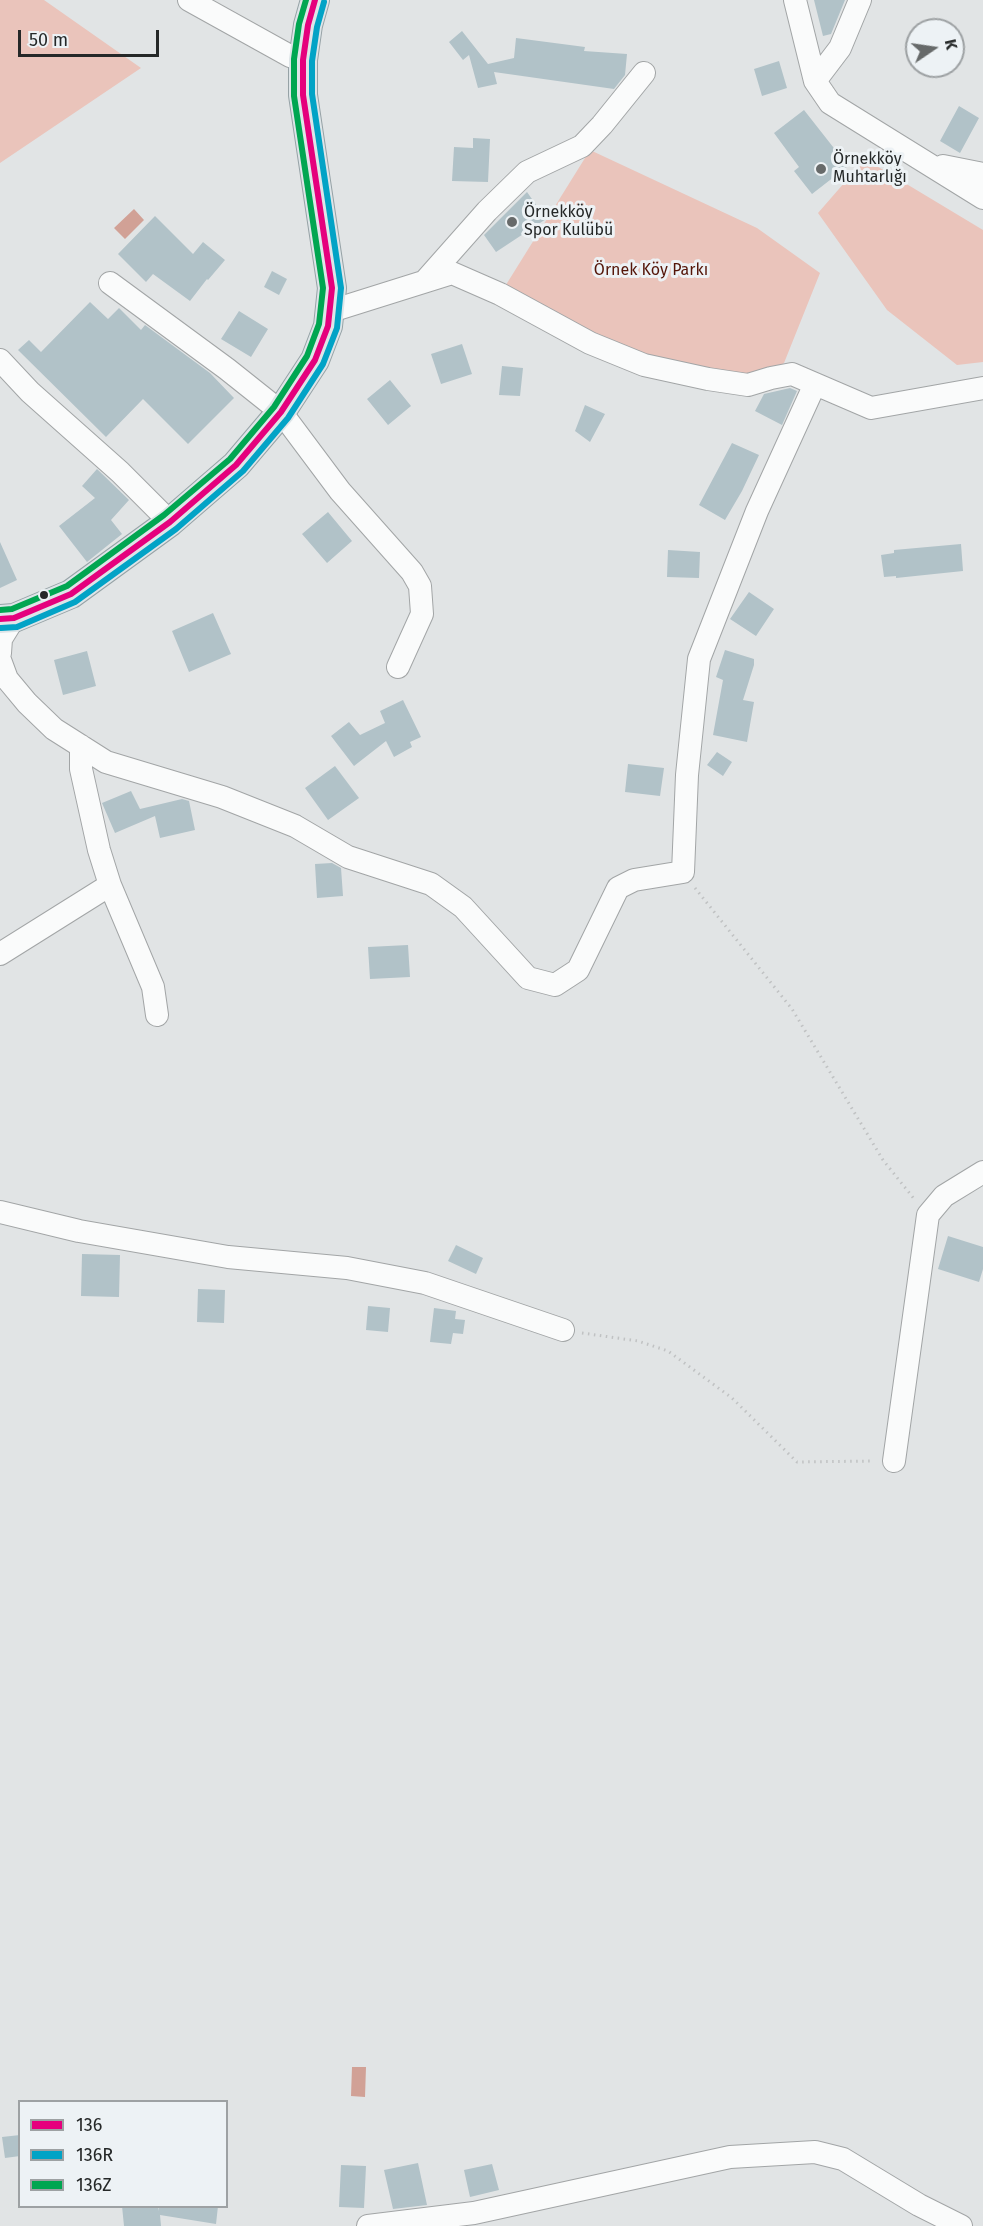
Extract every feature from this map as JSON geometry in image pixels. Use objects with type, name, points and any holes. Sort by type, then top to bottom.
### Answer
[{"type":"main road","points":[[7,619],[71,594],[170,522],[236,465],[281,412],[315,360],[322,345],[331,311],[332,288],[303,95],[303,60],[315,0]]},
{"type":"street","points":[[189,0],[290,56],[303,60]]},
{"type":"street","points":[[795,0],[815,81],[830,103],[983,198]]},
{"type":"street","points":[[815,81],[840,48],[860,0]]},
{"type":"street","points":[[425,281],[487,211],[527,172],[582,146],[644,73]]},
{"type":"street","points":[[929,163],[983,174]]},
{"type":"street","points":[[331,311],[452,273],[500,294],[590,343],[644,365],[708,379],[748,385],[792,374],[871,408],[983,388]]},
{"type":"street","points":[[110,283],[227,369],[281,412],[339,490],[412,572],[420,586],[422,614],[398,667]]},
{"type":"street","points":[[0,360],[30,392],[120,472],[170,522]]},
{"type":"street","points":[[0,660],[7,679],[27,704],[54,729],[106,762],[222,797],[295,826],[348,857],[431,884],[463,907],[528,978],[555,985],[578,970],[618,888],[634,880],[683,872],[687,775],[699,659],[757,511],[814,384]]},
{"type":"street","points":[[0,653],[7,619]]},
{"type":"street","points":[[81,746],[81,769],[99,850],[110,885],[153,987],[157,1015]]},
{"type":"street","points":[[0,954],[110,885]]},
{"type":"street","points":[[894,1461],[928,1215],[944,1196],[983,1173]]},
{"type":"street","points":[[0,1212],[79,1231],[228,1257],[347,1269],[425,1282],[562,1330]]},
{"type":"street","points":[[368,2226],[474,2213],[730,2157],[815,2152],[843,2159],[919,2205],[961,2226]]},
{"type":"path","points":[[683,872],[792,1009],[883,1160],[928,1215]]},
{"type":"path","points":[[562,1330],[638,1341],[668,1351],[732,1398],[797,1462],[894,1461]]},
{"type":"green space","points":[[0,0],[44,0],[141,68],[0,163]]},
{"type":"green space","name":"Örnek Köy Parkı","points":[[590,150],[757,228],[820,273],[784,363],[766,374],[746,380],[626,352],[504,288]]},
{"type":"green space","points":[[865,159],[983,230],[983,362],[957,365],[887,310],[818,213]]},
{"type":"shaded area","points":[[134,209],[144,220],[125,239],[114,228]]},
{"type":"shaded area","points":[[352,2067],[366,2067],[365,2097],[351,2096]]},
{"type":"building","points":[[814,0],[845,0],[831,34],[823,36]]},
{"type":"building","points":[[462,31],[488,64],[514,58],[516,38],[585,47],[584,51],[627,54],[625,75],[614,89],[494,72],[497,84],[478,88],[469,55],[463,60],[449,42]]},
{"type":"building","points":[[779,61],[787,88],[762,96],[754,69]]},
{"type":"building","points":[[959,106],[979,118],[960,153],[940,141]]},
{"type":"building","points":[[804,110],[848,166],[812,194],[794,171],[799,167],[774,133]]},
{"type":"building","points":[[473,138],[490,139],[488,182],[452,181],[454,147],[473,148]]},
{"type":"building","name":"Örnekköy Spor Kulübü","points":[[527,192],[546,219],[496,252],[484,235]]},
{"type":"building","points":[[155,216],[193,254],[203,242],[225,260],[190,301],[153,274],[146,282],[118,254]]},
{"type":"building","points":[[272,271],[287,279],[279,295],[264,287]]},
{"type":"building","points":[[90,302],[108,319],[119,308],[141,330],[145,325],[210,373],[234,398],[188,444],[143,399],[106,437],[18,350],[29,340],[41,352]]},
{"type":"building","points":[[239,311],[268,329],[251,357],[221,339]]},
{"type":"building","points":[[462,344],[472,374],[441,384],[431,354]]},
{"type":"building","points":[[502,366],[523,368],[520,396],[499,395]]},
{"type":"building","points":[[390,380],[411,406],[388,425],[367,399]]},
{"type":"building","points":[[790,388],[797,391],[782,425],[755,411],[764,394]]},
{"type":"building","points":[[585,405],[605,414],[590,442],[575,431]]},
{"type":"building","points":[[732,443],[759,455],[725,520],[699,505]]},
{"type":"building","points":[[97,469],[129,500],[111,520],[122,534],[87,562],[59,526],[95,498],[82,486]]},
{"type":"building","points":[[328,512],[352,541],[327,563],[302,534]]},
{"type":"building","points":[[0,542],[17,580],[0,588]]},
{"type":"building","points":[[961,544],[963,571],[896,578],[896,576],[884,577],[881,555],[894,553],[894,550]]},
{"type":"building","points":[[668,550],[700,552],[699,578],[667,577]]},
{"type":"building","points":[[749,592],[774,609],[756,636],[730,619]]},
{"type":"building","points":[[213,613],[231,654],[189,672],[172,631]]},
{"type":"building","points":[[725,650],[754,659],[743,700],[754,702],[747,742],[713,735],[723,680],[716,677]]},
{"type":"building","points":[[87,651],[96,686],[63,695],[54,660]]},
{"type":"building","points":[[403,700],[421,737],[410,742],[412,747],[394,757],[386,741],[354,766],[331,736],[349,722],[360,735],[385,723],[380,711]]},
{"type":"building","points":[[717,752],[732,762],[723,776],[707,765]]},
{"type":"building","points":[[628,764],[664,768],[660,796],[625,792]]},
{"type":"building","points":[[335,766],[359,798],[328,820],[305,788]]},
{"type":"building","points":[[131,791],[140,809],[182,799],[189,801],[195,830],[160,838],[155,816],[115,833],[102,803]]},
{"type":"building","points":[[332,863],[341,868],[343,896],[317,898],[315,864]]},
{"type":"building","points":[[408,945],[410,977],[370,979],[368,947]]},
{"type":"building","points":[[948,1236],[983,1247],[983,1269],[979,1282],[938,1269]]},
{"type":"building","points":[[456,1245],[483,1258],[476,1274],[448,1261]]},
{"type":"building","points":[[82,1254],[120,1255],[119,1297],[81,1296]]},
{"type":"building","points":[[198,1289],[225,1290],[224,1323],[197,1322]]},
{"type":"building","points":[[368,1306],[390,1308],[388,1332],[366,1330]]},
{"type":"building","points":[[434,1308],[456,1311],[455,1319],[465,1320],[463,1334],[453,1333],[451,1344],[430,1342]]},
{"type":"building","points":[[18,2135],[18,2156],[5,2158],[2,2137]]},
{"type":"building","points":[[418,2163],[427,2205],[393,2209],[384,2170]]},
{"type":"building","points":[[492,2164],[499,2190],[470,2197],[464,2170]]},
{"type":"building","points":[[341,2165],[366,2166],[364,2208],[339,2207]]},
{"type":"building","points":[[122,2208],[158,2208],[159,2211],[159,2208],[218,2208],[216,2224],[160,2215],[161,2226],[124,2226]]},
{"type":"transit line","name":"136Z","points":[[0,610],[12,609],[67,586],[164,515],[230,459],[274,407],[307,356],[319,324],[323,288],[294,96],[294,59],[299,24],[306,0]]},
{"type":"transit line","name":"136","points":[[0,619],[14,618],[71,594],[170,522],[236,465],[281,412],[315,360],[328,326],[332,288],[303,95],[303,60],[308,25],[315,0]]},
{"type":"transit line","name":"136R","points":[[1,628],[17,627],[75,602],[176,529],[243,471],[288,418],[323,364],[337,328],[341,288],[312,94],[312,61],[317,27],[324,2]]},
{"type":"place","name":"Örnekköy Muhtarlığı","points":[[821,169]]},
{"type":"place","name":"Örnekköy Spor Kulübü","points":[[512,222]]}]
